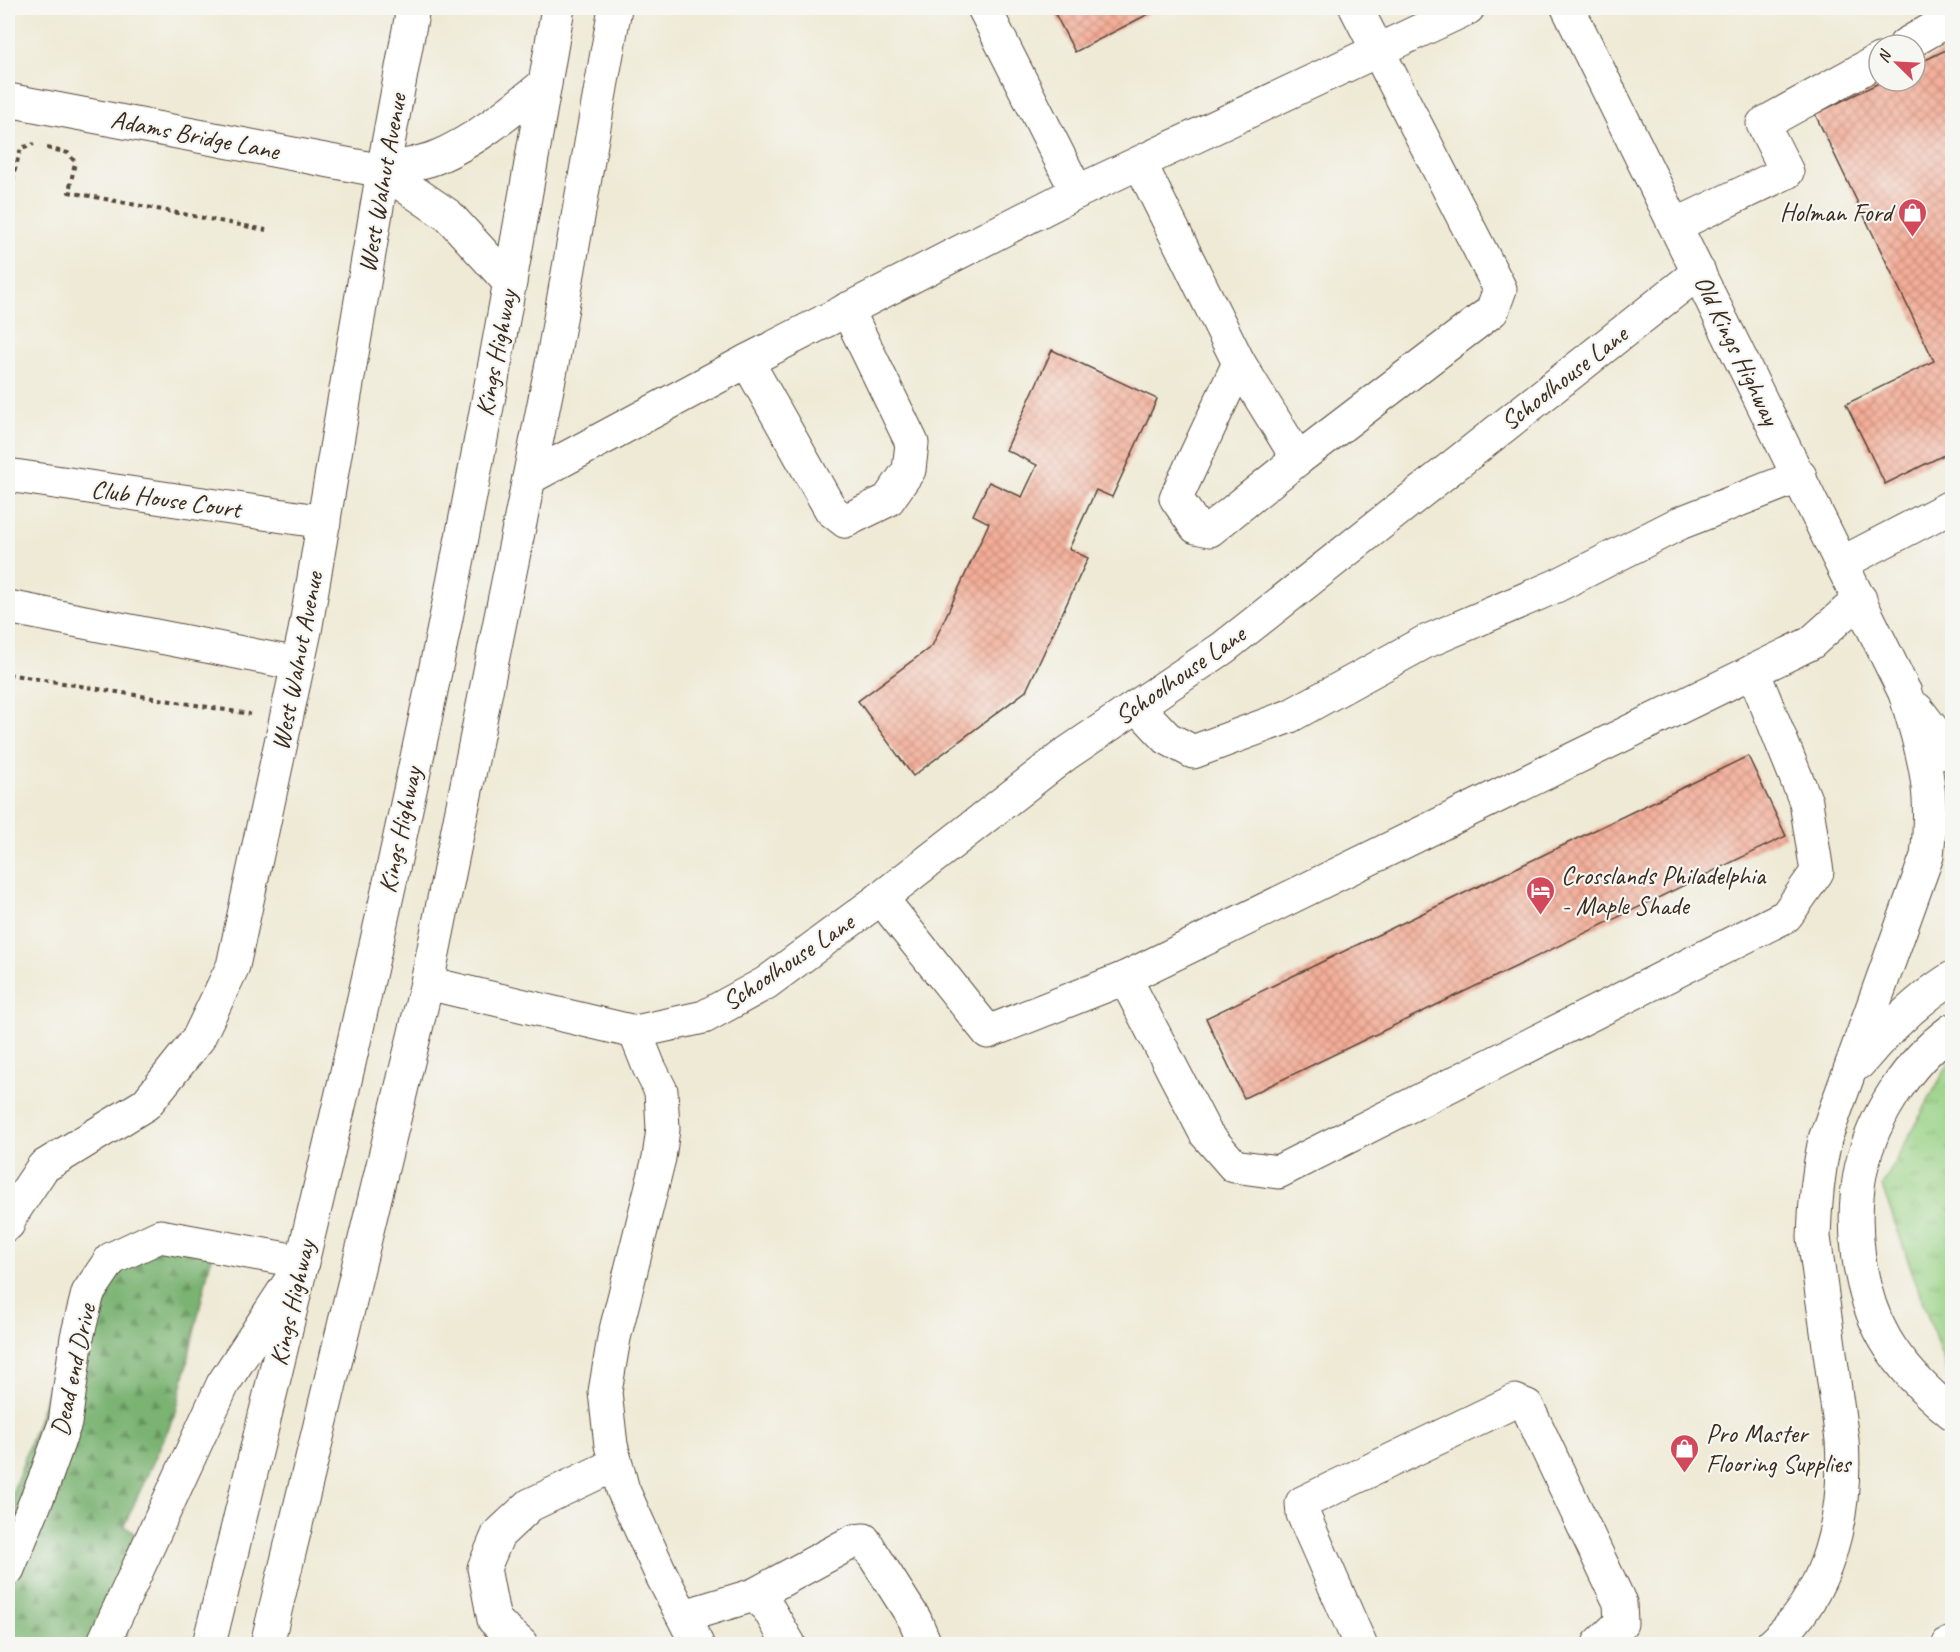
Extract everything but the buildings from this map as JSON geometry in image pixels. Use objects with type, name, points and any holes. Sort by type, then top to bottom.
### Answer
[{"type":"main road","name":"West Walnut Avenue","points":[[8,1224],[19,1180],[146,1104],[198,1040],[233,966],[298,664],[413,8]]},
{"type":"main road","name":"Kings Highway","points":[[209,1644],[303,1262],[440,649],[510,283],[558,8]]},
{"type":"main road","points":[[267,1644],[427,983],[578,226],[615,8]]},
{"type":"main road","points":[[984,8],[1077,192]]},
{"type":"main road","points":[[1239,363],[1176,498],[1196,527],[1210,530],[1298,459],[1492,310],[1500,289],[1356,8]]},
{"type":"main road","points":[[529,478],[747,361],[1077,192],[1468,8]]},
{"type":"main road","name":"Old Kings Highway","points":[[1568,8],[1905,693]]},
{"type":"main road","points":[[1926,33],[1953,18]]},
{"type":"main road","points":[[1676,225],[1787,172],[1763,124],[1867,67]]},
{"type":"main road","name":"Adams Bridge Lane","points":[[383,171],[436,157],[467,141],[493,125],[545,84]]},
{"type":"main road","name":"Adams Bridge Lane","points":[[8,100],[383,171],[449,216],[510,283]]},
{"type":"main road","points":[[1140,163],[1239,363],[1298,459]]},
{"type":"main road","name":"Schoolhouse Lane","points":[[427,983],[635,1032],[704,1017],[766,983],[881,898],[1066,754],[1223,648],[1699,272]]},
{"type":"main road","points":[[747,361],[831,510],[845,521],[888,500],[909,470],[912,443],[847,309]]},
{"type":"main road","name":"Club House Court","points":[[8,475],[324,522]]},
{"type":"main road","points":[[1137,706],[1167,738],[1193,752],[1290,716],[1423,643],[1556,586],[1680,522],[1800,476]]},
{"type":"main road","points":[[1842,563],[1948,517]]},
{"type":"main road","points":[[881,898],[988,1032],[1125,978],[1810,644],[1860,599]]},
{"type":"main road","points":[[8,607],[298,664]]},
{"type":"main road","points":[[1125,978],[1206,1134],[1234,1166],[1278,1172],[1786,916],[1817,872],[1806,802],[1753,671]]},
{"type":"main road","points":[[1905,693],[1953,755]]},
{"type":"main road","points":[[1772,1644],[1814,1592],[1826,1564],[1842,1502],[1844,1469],[1842,1440],[1814,1237],[1818,1172],[1825,1139],[1927,856],[1931,801],[1928,775],[1905,693]]},
{"type":"main road","points":[[1847,1077],[1889,1030],[1953,978]]},
{"type":"main road","points":[[1953,1030],[1922,1058],[1901,1083],[1870,1139],[1861,1170],[1857,1207],[1857,1241],[1861,1277],[1884,1338],[1902,1365],[1927,1392],[1953,1413]]},
{"type":"main road","points":[[635,1032],[661,1091],[663,1129],[659,1158],[614,1338],[606,1392],[611,1445],[623,1490],[661,1574],[690,1630],[854,1541],[864,1540],[915,1620],[925,1644]]},
{"type":"main road","name":"Dead end Drive","points":[[8,1569],[65,1423],[76,1337],[88,1293],[111,1260],[160,1236],[303,1262]]},
{"type":"main road","points":[[103,1644],[223,1384],[303,1262]]},
{"type":"main road","points":[[1360,1644],[1303,1514],[1302,1503],[1515,1401],[1527,1406],[1620,1603],[1621,1623],[1599,1644]]},
{"type":"main road","points":[[521,1644],[494,1620],[484,1568],[498,1535],[530,1505],[616,1464]]},
{"type":"main road","points":[[754,1594],[768,1608],[789,1644]]},
{"type":"path","points":[[8,216],[21,148],[32,144],[68,153],[75,162],[69,192],[266,230]]},
{"type":"path","points":[[8,171],[15,173]]},
{"type":"path","points":[[8,674],[286,719]]},
{"type":"green space","points":[[1952,1057],[1952,1376],[1948,1374],[1882,1186]]},
{"type":"green space","points":[[167,1237],[213,1249],[176,1412],[124,1526],[147,1542],[124,1644],[8,1644],[8,1506],[85,1284]]},
{"type":"place","name":"Holman Ford","points":[[1913,238]]},
{"type":"place","name":"Crosslands Philadelphia - Maple Shade","points":[[1540,916]]},
{"type":"place","name":"Pro Master Flooring Supplies","points":[[1685,1474]]}]
